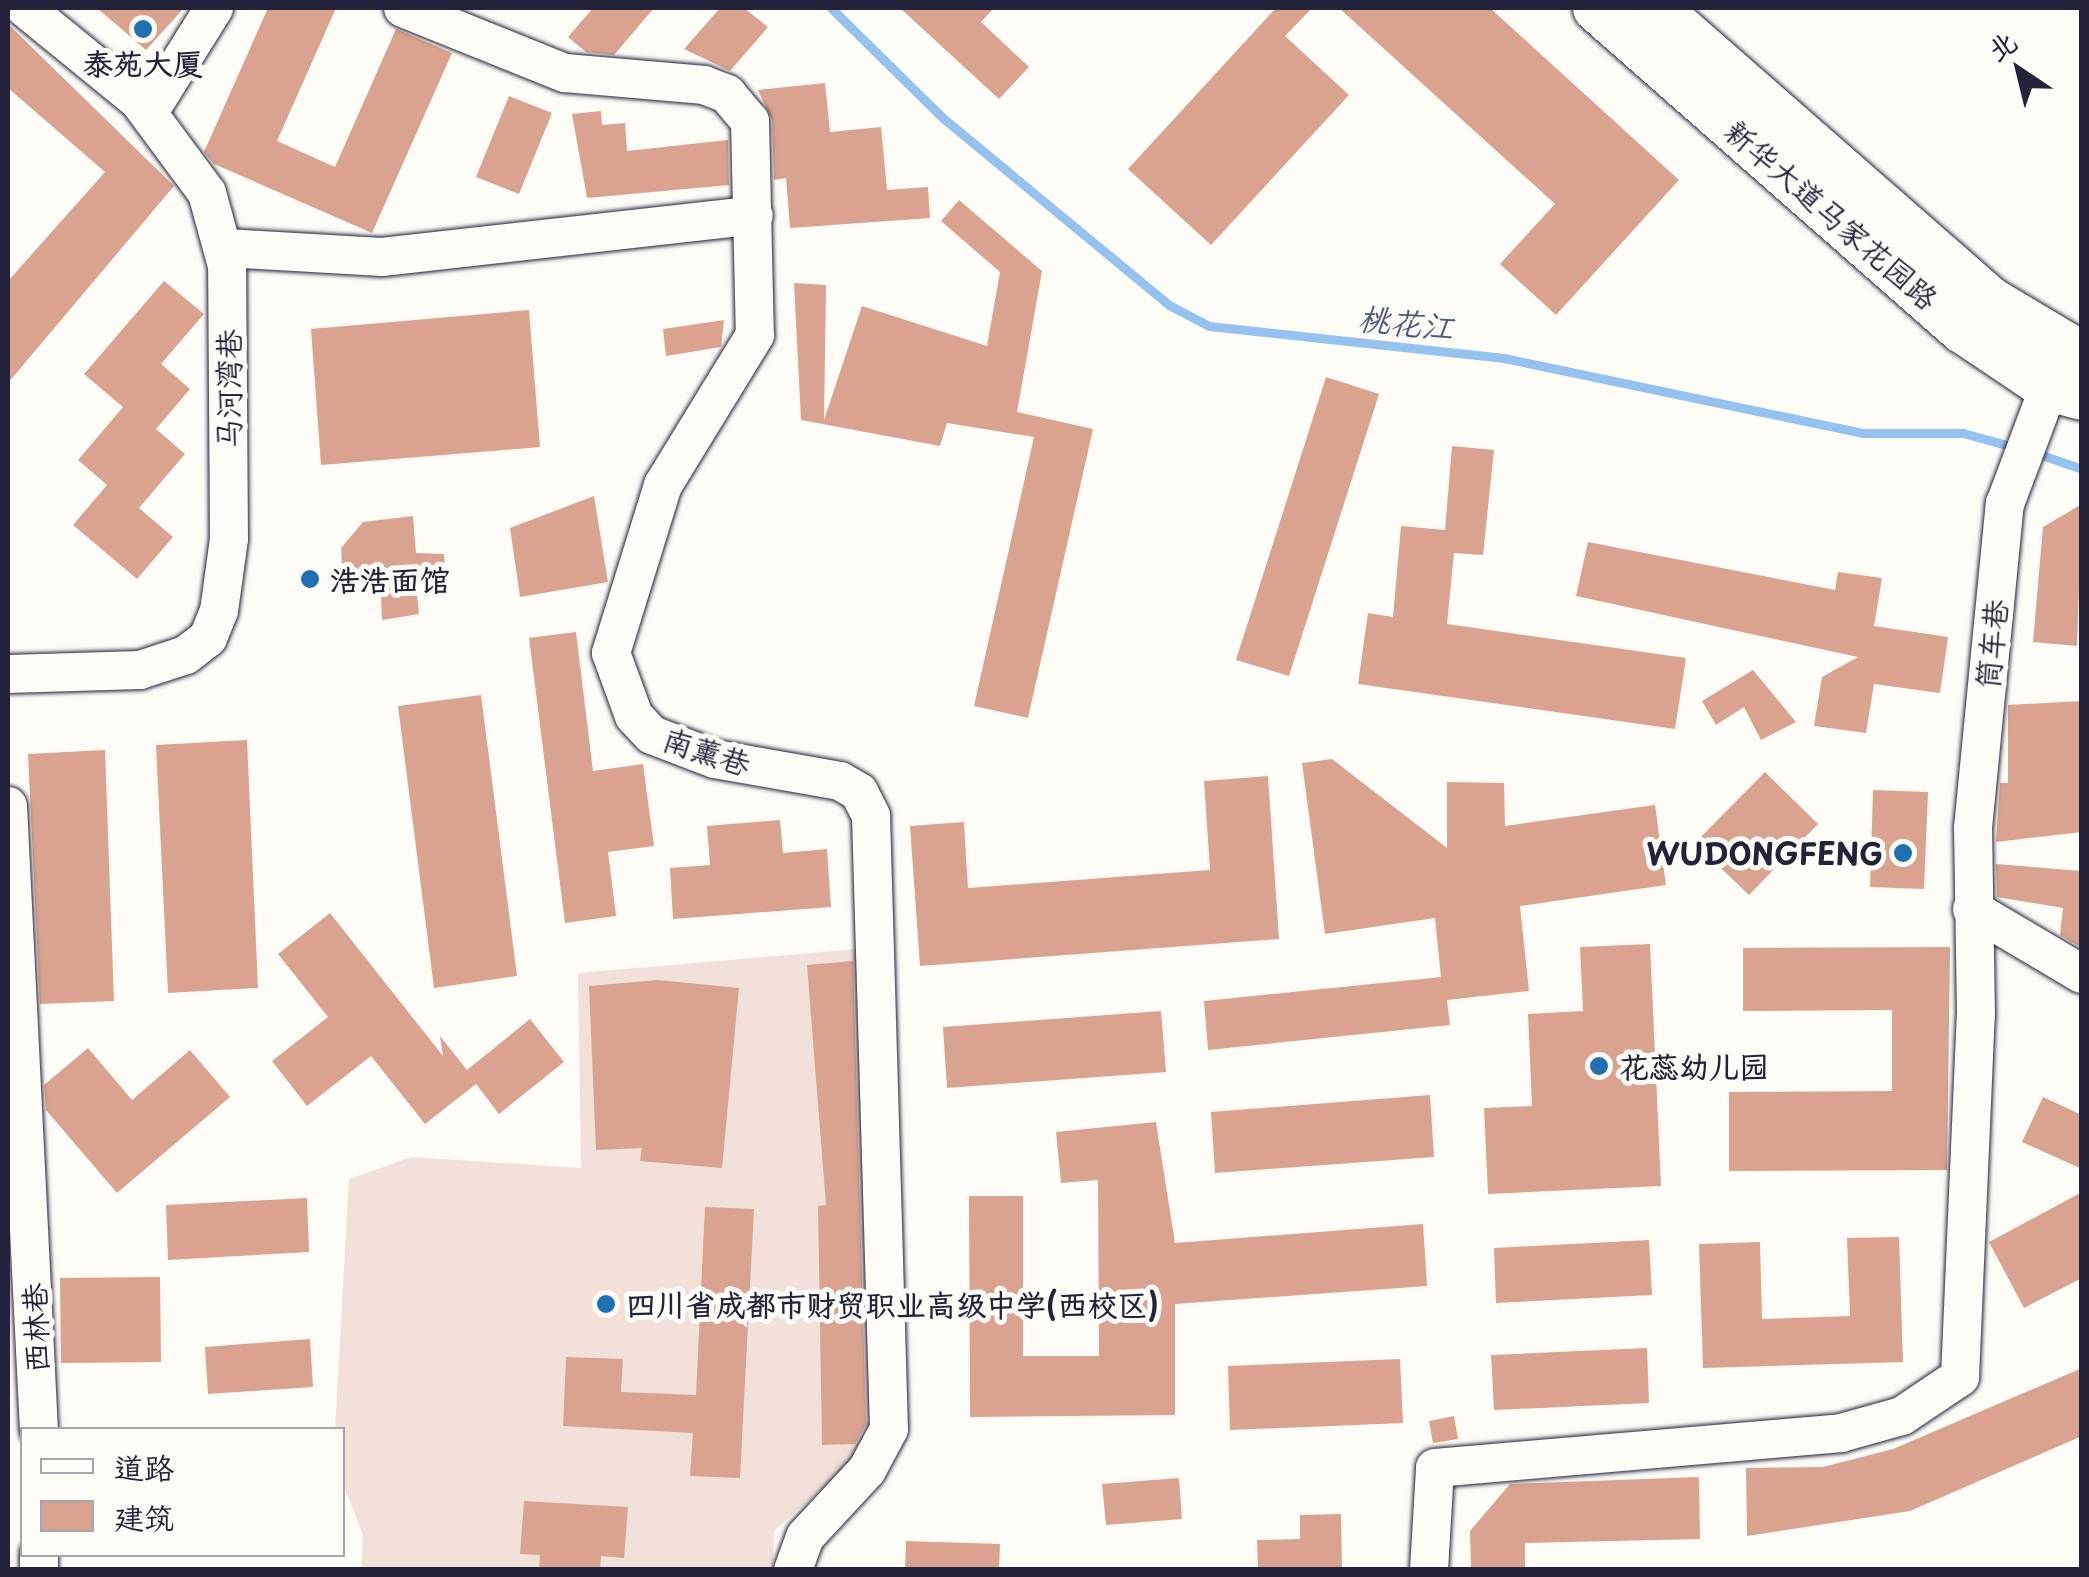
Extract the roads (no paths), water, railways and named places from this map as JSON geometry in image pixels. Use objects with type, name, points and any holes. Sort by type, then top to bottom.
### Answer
[{"type":"main road","name":"新华大道马家花园路","points":[[1597,8],[1963,329],[2071,380]]},
{"type":"main road","name":"新华大道马家花园路","points":[[1654,8],[1988,300],[2071,380]]},
{"type":"street","name":"马河湾巷","points":[[8,674],[140,670],[208,638],[228,575],[226,248],[207,194],[149,112],[25,8]]},
{"type":"street","points":[[149,112],[214,8]]},
{"type":"street","name":"南薰巷","points":[[404,8],[565,73],[727,94],[750,121],[755,336],[663,486],[611,653],[634,716],[652,735],[715,758],[840,782],[859,792],[871,816],[889,1429],[866,1470],[805,1536],[793,1570]]},
{"type":"street","points":[[226,248],[382,257],[728,211],[754,215]]},
{"type":"street","name":"筒车巷","points":[[1429,1570],[1435,1468],[1841,1433],[1902,1416],[1960,1377],[1976,1016],[1972,909],[2005,504],[2032,432],[2071,380]]},
{"type":"street","name":"西林巷","points":[[8,806],[38,1427]]},
{"type":"street","points":[[1972,909],[2082,974]]},
{"type":"waterway","name":"桃花江","points":[[831,8],[943,118],[1169,305],[1209,326],[1504,358],[1862,433],[1963,433],[2018,448]]},
{"type":"waterway","name":"桃花江","points":[[2033,452],[2082,469]]},
{"type":"place","name":"泰苑大厦","points":[[143,29]]},
{"type":"place","name":"浩浩面馆","points":[[310,579]]},
{"type":"place","name":"WUDONGFENG","points":[[1903,853]]},
{"type":"place","name":"花蕊幼儿园","points":[[1599,1066]]},
{"type":"place","name":"四川省成都市财贸职业高级中学(西校区)","points":[[606,1304]]}]
